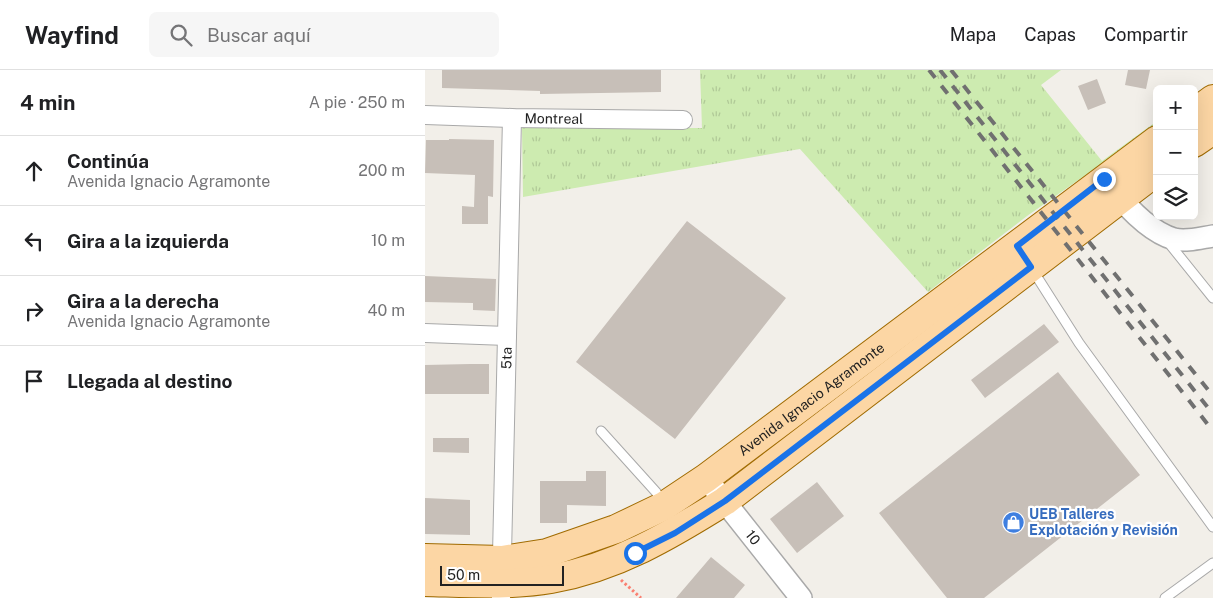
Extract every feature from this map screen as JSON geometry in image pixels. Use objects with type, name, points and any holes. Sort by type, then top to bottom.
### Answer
[{"type":"main road","points":[[1198,110],[1213,99]]},
{"type":"main road","points":[[1198,140],[1213,130]]},
{"type":"main road","name":"Avenida Ignacio Agramonte","points":[[425,582],[551,579],[603,566],[635,553],[675,533],[725,501],[1024,257],[1112,189],[1153,144]]},
{"type":"main road","name":"Avenida Ignacio Agramonte","points":[[1112,189],[1153,173]]},
{"type":"main road","name":"Avenida Ignacio Agramonte","points":[[425,558],[501,580],[547,553],[616,529],[665,506],[1024,257]]},
{"type":"street","name":"Montreal","points":[[425,115],[683,120]]},
{"type":"street","name":"5ta","points":[[501,580],[512,118]]},
{"type":"street","points":[[1112,189],[1131,210],[1162,234],[1175,239],[1187,240],[1213,236]]},
{"type":"street","points":[[425,333],[507,336]]},
{"type":"street","name":"10","points":[[706,478],[801,598]]},
{"type":"lane","points":[[1162,234],[1213,298]]},
{"type":"lane","points":[[1024,257],[1079,343],[1213,527]]},
{"type":"lane","points":[[601,431],[656,492],[665,506]]},
{"type":"lane","points":[[1165,598],[1213,563]]},
{"type":"path","points":[[620,579],[641,598]]},
{"type":"green space","points":[[700,70],[1061,70],[1041,85],[1102,161],[1153,124],[1153,128],[1027,216],[928,292],[800,149],[523,197],[522,128],[702,128]]},
{"type":"building","points":[[442,70],[661,70],[661,92],[540,94],[540,91],[442,88]]},
{"type":"building","points":[[1128,70],[1150,70],[1146,89],[1125,85]]},
{"type":"building","points":[[1097,79],[1106,103],[1088,110],[1078,86]]},
{"type":"building","points":[[426,140],[494,140],[493,197],[488,196],[488,224],[462,224],[462,206],[474,207],[475,175],[425,173]]},
{"type":"building","points":[[687,221],[786,298],[675,439],[576,362]]},
{"type":"building","points":[[425,276],[496,279],[495,311],[473,310],[473,303],[425,302]]},
{"type":"building","points":[[1044,324],[1059,342],[985,398],[971,380]]},
{"type":"building","points":[[489,364],[489,394],[425,394],[425,365]]},
{"type":"building","points":[[1058,372],[1140,475],[984,598],[947,598],[879,513]]},
{"type":"building","points":[[433,438],[469,438],[469,453],[433,452]]},
{"type":"building","points":[[586,471],[606,471],[606,506],[567,505],[567,523],[540,523],[540,481],[586,481]]},
{"type":"building","points":[[817,482],[844,516],[797,553],[770,519]]},
{"type":"building","points":[[425,498],[470,500],[470,535],[425,534]]},
{"type":"building","points":[[711,557],[745,585],[734,598],[676,598]]},
{"type":"railway","points":[[929,70],[1213,431]]},
{"type":"railway","points":[[940,70],[1213,414]]},
{"type":"railway","points":[[951,70],[1213,396]]},
{"type":"place","name":"UEB Talleres Explotación y Revisión","points":[[1013,522]]},
{"type":"route","points":[[635,553],[675,533],[725,501],[1031,267],[1017,246],[1104,179]]}]
